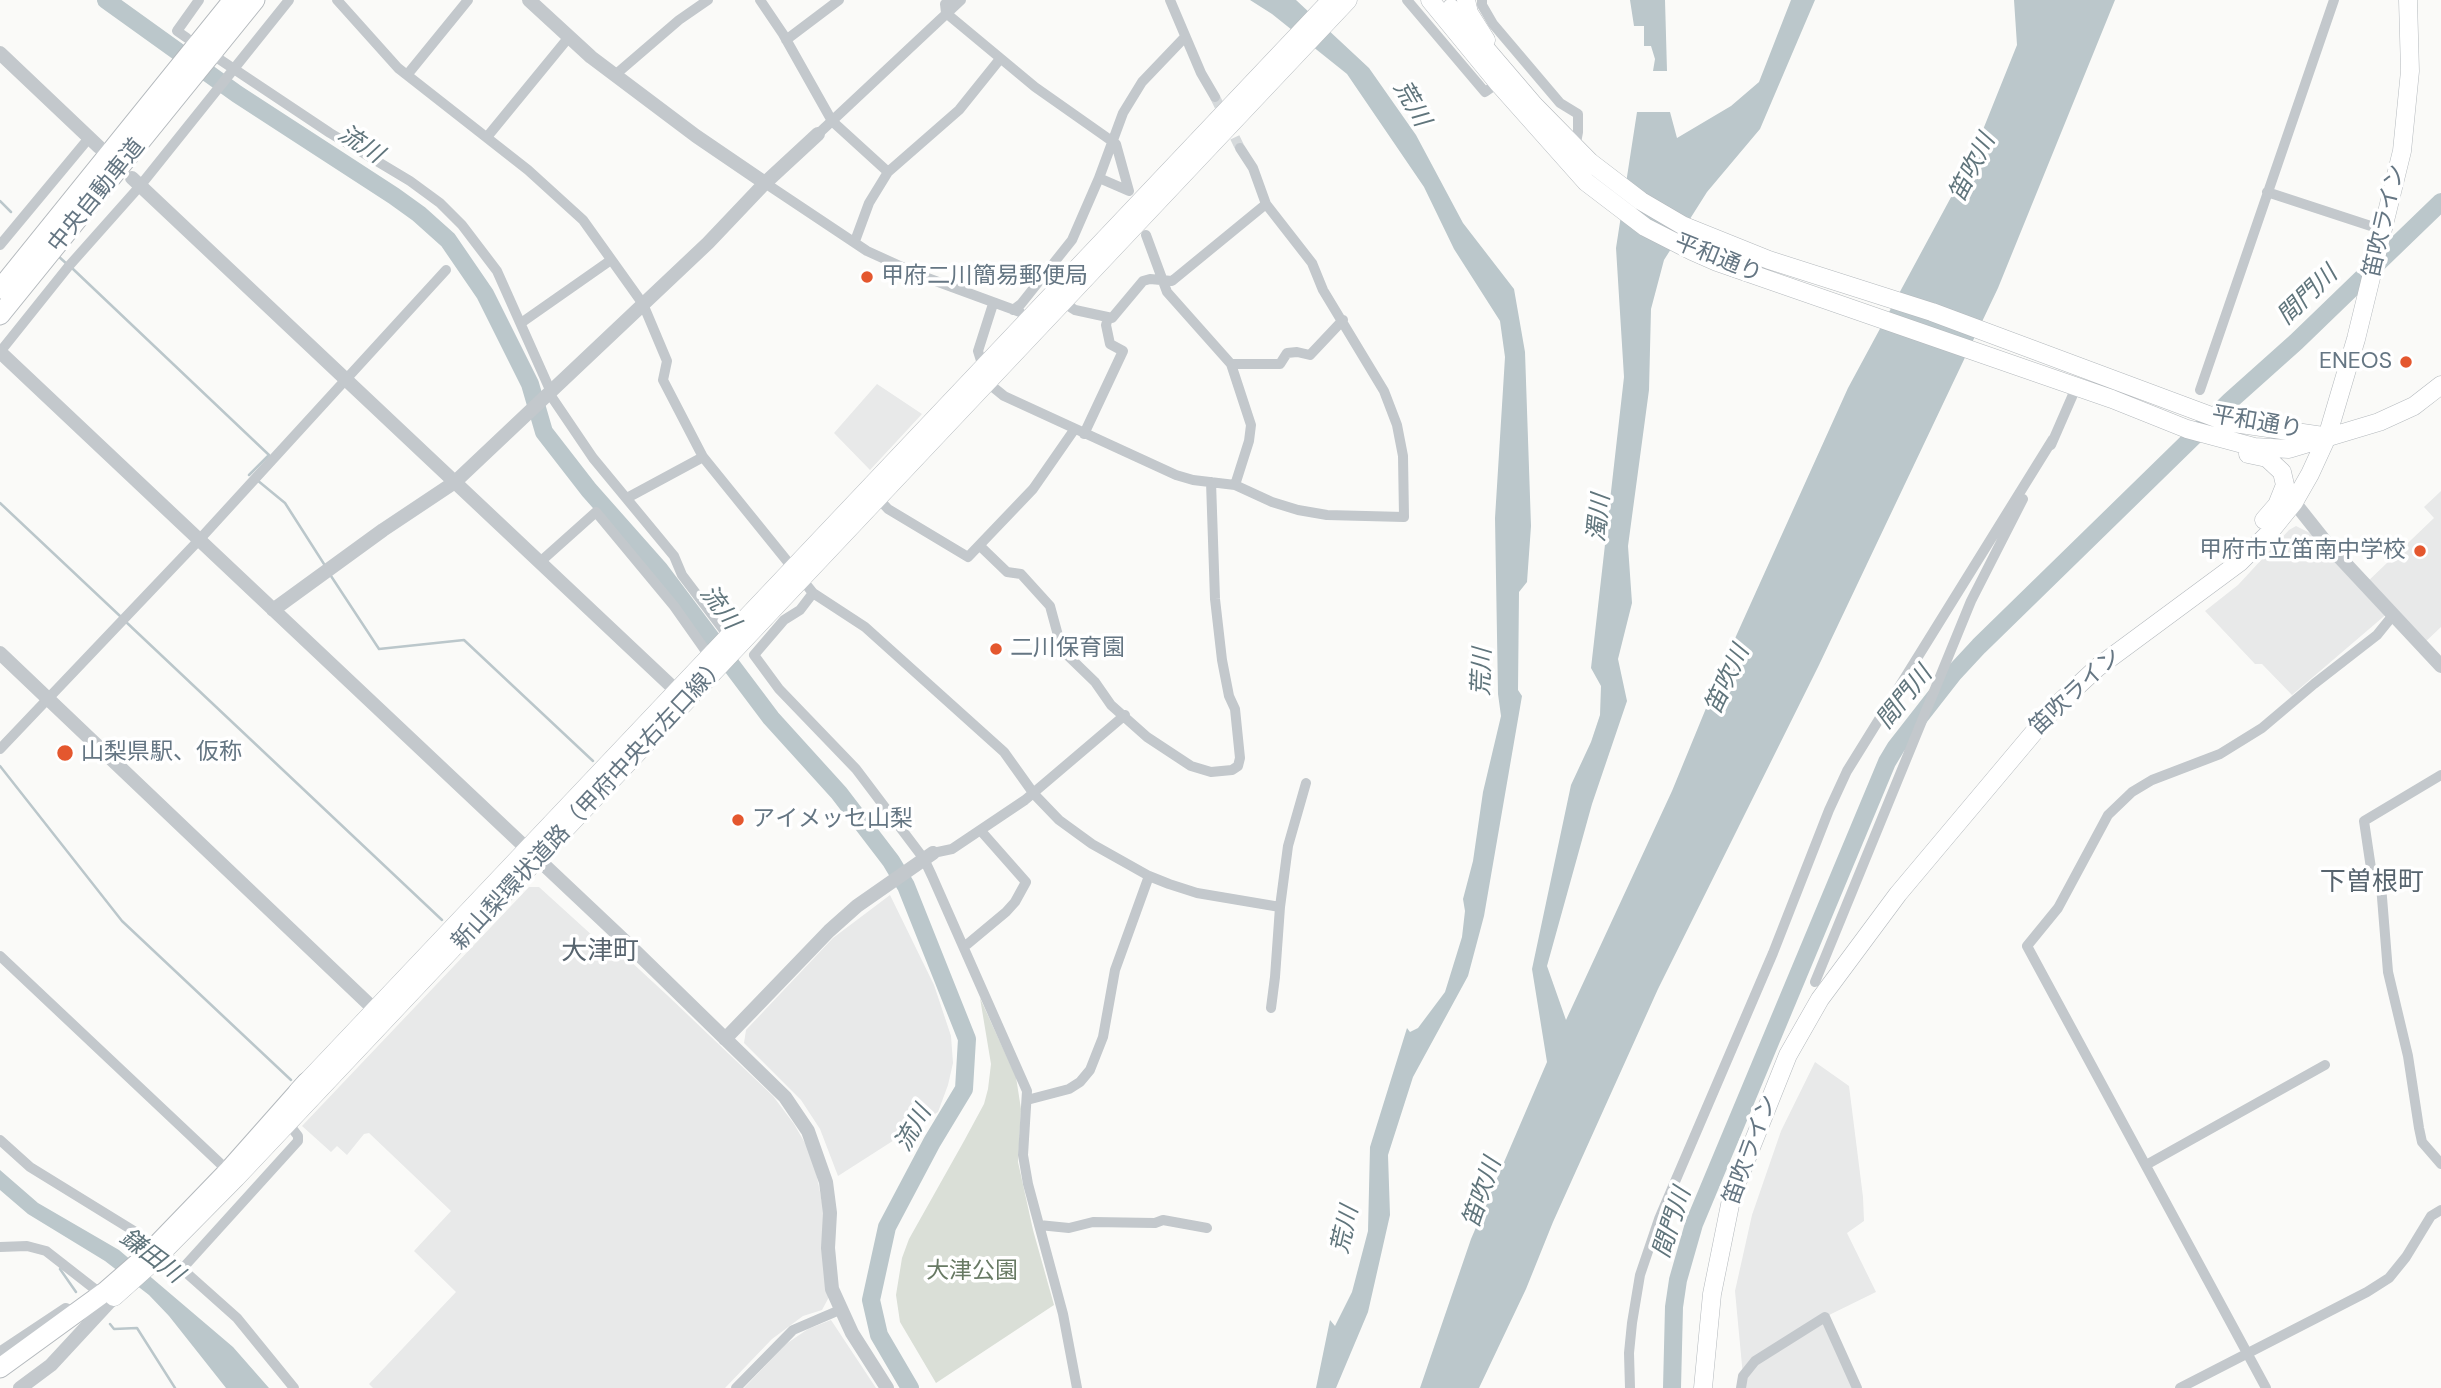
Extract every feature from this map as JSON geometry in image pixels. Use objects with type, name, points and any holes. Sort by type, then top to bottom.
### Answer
[{"type":"highway","points":[[202,52],[233,0]]},
{"type":"highway","points":[[186,72],[202,52],[255,0]]},
{"type":"highway","name":"中央自動車道","points":[[0,289],[186,72]]},
{"type":"highway","name":"中央自動車道","points":[[0,315],[186,72]]},
{"type":"highway","points":[[0,1380],[105,1291],[229,1170],[307,1082]]},
{"type":"highway","points":[[0,1368],[105,1291]]},
{"type":"main road","name":"新山梨環状道路（甲府中央右左口線）","points":[[797,575],[877,498],[985,375],[1021,314],[1348,0]]},
{"type":"main road","name":"平和通り","points":[[1430,0],[1559,154],[1593,188],[1630,217],[1666,239],[1717,262],[2071,384],[2187,429],[2220,433],[2252,427],[2310,432],[2327,437]]},
{"type":"main road","name":"平和通り","points":[[1444,0],[1534,105],[1575,148],[1631,195],[1682,225],[1774,262],[1932,312],[2198,412],[2220,433]]},
{"type":"main road","points":[[1465,0],[1482,35],[1534,105]]},
{"type":"main road","name":"笛吹ライン","points":[[1703,1388],[1712,1294],[1732,1195],[1788,1055],[1804,1024],[1898,894],[2034,730],[2098,667],[2240,562],[2269,533],[2294,502],[2327,437],[2368,291],[2402,151],[2410,71],[2408,0]]},
{"type":"main road","name":"新山梨環状道路（甲府中央右左口線）","points":[[145,1252],[288,1123],[532,855],[724,650],[985,375],[1064,303],[1245,101],[1326,5]]},
{"type":"main road","points":[[2327,437],[2379,422],[2414,406],[2441,385]]},
{"type":"main road","points":[[2152,626],[2246,541],[2277,505],[2285,485],[2282,472],[2267,458],[2241,452],[2220,433]]},
{"type":"main road","name":"新山梨環状道路（甲府中央右左口線）","points":[[145,1252],[376,1011],[532,855]]},
{"type":"street","points":[[199,0],[177,31],[231,72],[410,181],[440,203],[470,233],[497,271],[549,393],[593,458],[674,556],[724,650]]},
{"type":"street","points":[[289,0],[218,88],[136,182],[0,352],[785,1097],[808,1131],[826,1182],[830,1213],[832,1289],[852,1334],[887,1388]]},
{"type":"street","points":[[337,0],[407,75],[487,137],[583,220],[643,304],[667,361],[663,380],[704,457],[813,593],[865,627],[1004,752],[1034,794],[1059,820],[1085,839],[1149,876],[1197,893],[1280,907]]},
{"type":"street","points":[[407,75],[468,0]]},
{"type":"street","points":[[528,0],[615,75],[696,136],[867,251],[1021,314],[1029,295],[1072,240],[1123,113],[1142,82],[1185,37]]},
{"type":"street","points":[[615,75],[679,20],[708,0]]},
{"type":"street","points":[[760,0],[832,121],[888,172]]},
{"type":"street","points":[[786,40],[839,0]]},
{"type":"street","points":[[949,0],[945,4],[946,13],[1000,60],[1116,144],[1129,191],[1099,178]]},
{"type":"street","points":[[273,610],[454,482],[708,243],[765,183],[961,0]]},
{"type":"street","points":[[1170,0],[1215,97]]},
{"type":"street","points":[[1407,0],[1485,92],[1498,83]]},
{"type":"street","points":[[1482,0],[1493,24],[1560,103],[1578,114],[1575,148]]},
{"type":"street","points":[[2200,390],[2334,0]]},
{"type":"street","points":[[487,137],[569,37]]},
{"type":"street","points":[[0,53],[94,142],[0,245]]},
{"type":"street","points":[[855,242],[877,187],[888,172],[965,105],[1000,60]]},
{"type":"street","points":[[993,303],[978,351],[985,375],[1004,396],[1176,475],[1235,485],[1298,510],[1327,515],[1404,517],[1403,456],[1397,425],[1384,391],[1323,290],[1312,263],[1266,204],[1253,168],[1240,148]]},
{"type":"street","points":[[136,182],[682,697]]},
{"type":"street","points":[[2267,192],[2381,239]]},
{"type":"street","points":[[1064,303],[1075,310],[1112,318],[1143,281],[1172,281],[1266,204]]},
{"type":"street","points":[[1146,235],[1167,292],[1231,364],[1251,425],[1249,441],[1235,485]]},
{"type":"street","points":[[521,323],[611,260]]},
{"type":"street","points":[[0,749],[199,540],[446,270]]},
{"type":"street","points":[[877,498],[888,509],[968,556],[1033,489],[1079,432],[1123,351],[1110,344],[1106,325],[1108,318]]},
{"type":"street","points":[[1231,364],[1280,364],[1287,354],[1297,352],[1310,355],[1343,320]]},
{"type":"street","points":[[1815,982],[1971,601],[2053,439],[2078,366]]},
{"type":"street","points":[[1630,1388],[1629,1353],[1640,1275],[1659,1219],[1773,953],[1829,810],[1847,771],[2053,439]]},
{"type":"street","points":[[626,498],[704,457]]},
{"type":"street","points":[[980,546],[1007,572],[1021,574],[1050,606],[1062,650],[1095,682],[1111,705],[1147,737],[1191,766],[1221,772],[1238,766],[1240,758],[1235,709],[1229,696],[1222,660],[1215,593],[1211,482]]},
{"type":"street","points":[[2294,502],[2329,546],[2441,666]]},
{"type":"street","points":[[540,562],[596,512],[674,606],[724,650]]},
{"type":"street","points":[[813,593],[800,610],[784,620],[754,655],[779,689],[856,769],[924,860],[964,947],[1027,1091],[1023,1155],[1063,1314],[1077,1388]]},
{"type":"street","points":[[2266,1388],[2027,946],[2058,908],[2108,815],[2132,792],[2152,780],[2220,754],[2262,728],[2377,635],[2394,614]]},
{"type":"street","points":[[0,653],[376,1011]]},
{"type":"street","points":[[725,1039],[829,931],[857,906],[924,860],[951,849],[981,831],[1034,794],[1125,715]]},
{"type":"street","points":[[2441,775],[2364,821],[2372,876],[2381,885],[2388,972],[2408,1056],[2418,1128],[2422,1142],[2441,1164]]},
{"type":"street","points":[[1271,1008],[1288,846],[1306,783]]},
{"type":"street","points":[[964,947],[1006,912],[1026,882],[981,831]]},
{"type":"street","points":[[1027,1100],[1069,1089],[1080,1082],[1090,1070],[1103,1037],[1115,970],[1149,876]]},
{"type":"street","points":[[0,956],[224,1167]]},
{"type":"street","points":[[2146,1165],[2325,1065]]},
{"type":"street","points":[[182,1269],[298,1141],[298,1136],[288,1123]]},
{"type":"street","points":[[0,1140],[30,1167],[145,1252]]},
{"type":"street","points":[[2179,1388],[2367,1292],[2389,1278],[2431,1216],[2441,1210]]},
{"type":"street","points":[[1039,1225],[1069,1228],[1093,1222],[1154,1223],[1163,1220],[1208,1228]]},
{"type":"street","points":[[5,1247],[26,1246],[46,1251],[105,1291]]},
{"type":"street","points":[[172,1260],[237,1318],[294,1388]]},
{"type":"street","points":[[0,1354],[105,1291]]},
{"type":"street","points":[[20,1388],[51,1365],[105,1291]]},
{"type":"street","points":[[736,1388],[793,1331],[842,1309]]},
{"type":"street","points":[[1741,1388],[1744,1376],[1755,1361],[1825,1317],[1857,1388]]},
{"type":"shaded area","points":[[877,384],[922,414],[870,470],[834,433]]},
{"type":"shaded area","name":"甲府市立笛南中学校","points":[[2441,491],[2441,627],[2422,645],[2365,584],[2434,518],[2424,507]]},
{"type":"shaded area","points":[[2296,526],[2310,533],[2389,612],[2292,695],[2262,664],[2255,664],[2205,611],[2238,585],[2289,530]]},
{"type":"shaded area","points":[[529,887],[539,887],[594,937],[614,946],[667,995],[773,1096],[794,1124],[813,1157],[824,1212],[829,1297],[822,1310],[803,1316],[772,1339],[725,1388],[373,1388],[369,1384],[456,1292],[414,1251],[451,1211],[369,1133],[364,1134],[347,1155],[337,1146],[331,1152],[302,1126]]},
{"type":"shaded area","points":[[890,895],[934,985],[951,1036],[953,1063],[938,1112],[838,1176],[820,1129],[801,1100],[744,1043],[746,1030],[833,938]]},
{"type":"shaded area","points":[[1815,1062],[1849,1086],[1864,1221],[1847,1233],[1876,1292],[1825,1317],[1857,1388],[1741,1388],[1743,1376],[1735,1291],[1752,1215],[1781,1131]]},
{"type":"shaded area","points":[[831,1320],[876,1388],[744,1388],[786,1344],[808,1329]]},
{"type":"green space","name":"大津公園","points":[[980,998],[1016,1077],[1021,1109],[1018,1162],[1054,1305],[936,1383],[900,1322],[896,1295],[902,1258],[909,1239],[984,1104],[991,1064]]},
{"type":"water","points":[[1250,0],[1296,0],[1369,68],[1416,135],[1463,223],[1514,289],[1525,352],[1531,526],[1527,582],[1519,592],[1518,690],[1522,696],[1484,916],[1468,976],[1413,1077],[1388,1155],[1390,1215],[1368,1312],[1336,1388],[1316,1388],[1330,1320],[1335,1326],[1352,1292],[1368,1231],[1370,1147],[1407,1028],[1410,1032],[1418,1028],[1445,992],[1462,937],[1465,911],[1463,899],[1473,861],[1483,792],[1501,716],[1498,694],[1495,518],[1505,357],[1500,321],[1454,249],[1424,187],[1347,74],[1272,14]]},
{"type":"water","points":[[1630,0],[1665,0],[1667,71],[1653,71],[1655,59],[1651,46],[1644,46],[1644,26],[1634,26]]},
{"type":"water","name":"笛吹川","points":[[1791,0],[1815,0],[1760,129],[1707,192],[1664,260],[1651,309],[1649,390],[1628,546],[1632,603],[1618,659],[1627,701],[1592,804],[1547,966],[1566,1020],[1672,791],[1732,645],[1848,388],[1970,162],[2017,45],[2014,0],[2115,0],[1998,288],[1819,665],[1658,989],[1553,1222],[1526,1289],[1479,1388],[1420,1388],[1471,1239],[1547,1062],[1532,969],[1571,785],[1600,715],[1601,686],[1591,668],[1624,377],[1616,248],[1637,112],[1670,112],[1677,138],[1731,106],[1759,82]]},
{"type":"water","points":[[0,1170],[38,1203],[119,1250],[233,1347],[269,1388],[226,1388],[149,1295],[105,1261],[28,1214],[0,1190]]},
{"type":"waterway","name":"流川","points":[[106,0],[237,94],[394,196],[448,240],[485,294],[530,384],[544,432],[589,490],[659,569],[771,718],[839,793],[891,861],[906,886],[967,1039],[964,1089],[932,1142],[887,1227],[871,1300],[879,1335],[910,1388]]},
{"type":"waterway","points":[[0,201],[11,212]]},
{"type":"waterway","name":"間門川","points":[[1672,1388],[1674,1307],[1678,1280],[1694,1224],[1887,762],[1896,747],[1953,674],[1979,646],[2230,401],[2296,342],[2441,202]]},
{"type":"waterway","points":[[57,255],[68,265]]},
{"type":"waterway","points":[[73,269],[269,455],[249,475]]},
{"type":"waterway","points":[[257,480],[285,503],[324,564]]},
{"type":"waterway","points":[[0,503],[120,616]]},
{"type":"waterway","points":[[331,576],[379,649],[464,640],[593,761]]},
{"type":"waterway","points":[[125,621],[442,920]]},
{"type":"waterway","points":[[0,766],[122,921],[291,1080]]},
{"type":"waterway","points":[[60,1269],[76,1292]]},
{"type":"waterway","points":[[110,1324],[114,1329],[137,1328],[175,1388]]},
{"type":"tunnel","points":[[1215,97],[1240,148]]},
{"type":"place","name":"甲府二川簡易郵便局","points":[[867,277]]},
{"type":"place","name":"ENEOS","points":[[2406,362]]},
{"type":"place","name":"甲府市立笛南中学校","points":[[2420,551]]},
{"type":"place","name":"二川保育園","points":[[996,649]]},
{"type":"place","name":"山梨県駅、仮称","points":[[65,753]]},
{"type":"place","name":"アイメッセ山梨","points":[[738,820]]},
{"type":"district","name":"下曽根町","points":[[2372,883]]},
{"type":"district","name":"大津町","points":[[600,952]]},
{"type":"water label","name":"荒川","points":[[1411,104]]},
{"type":"water label","name":"濁川","points":[[1600,518]]},
{"type":"water label","name":"荒川","points":[[1483,672]]},
{"type":"water label","name":"荒川","points":[[1346,1230]]},
{"type":"water label","name":"鎌田川","points":[[151,1257]]}]
